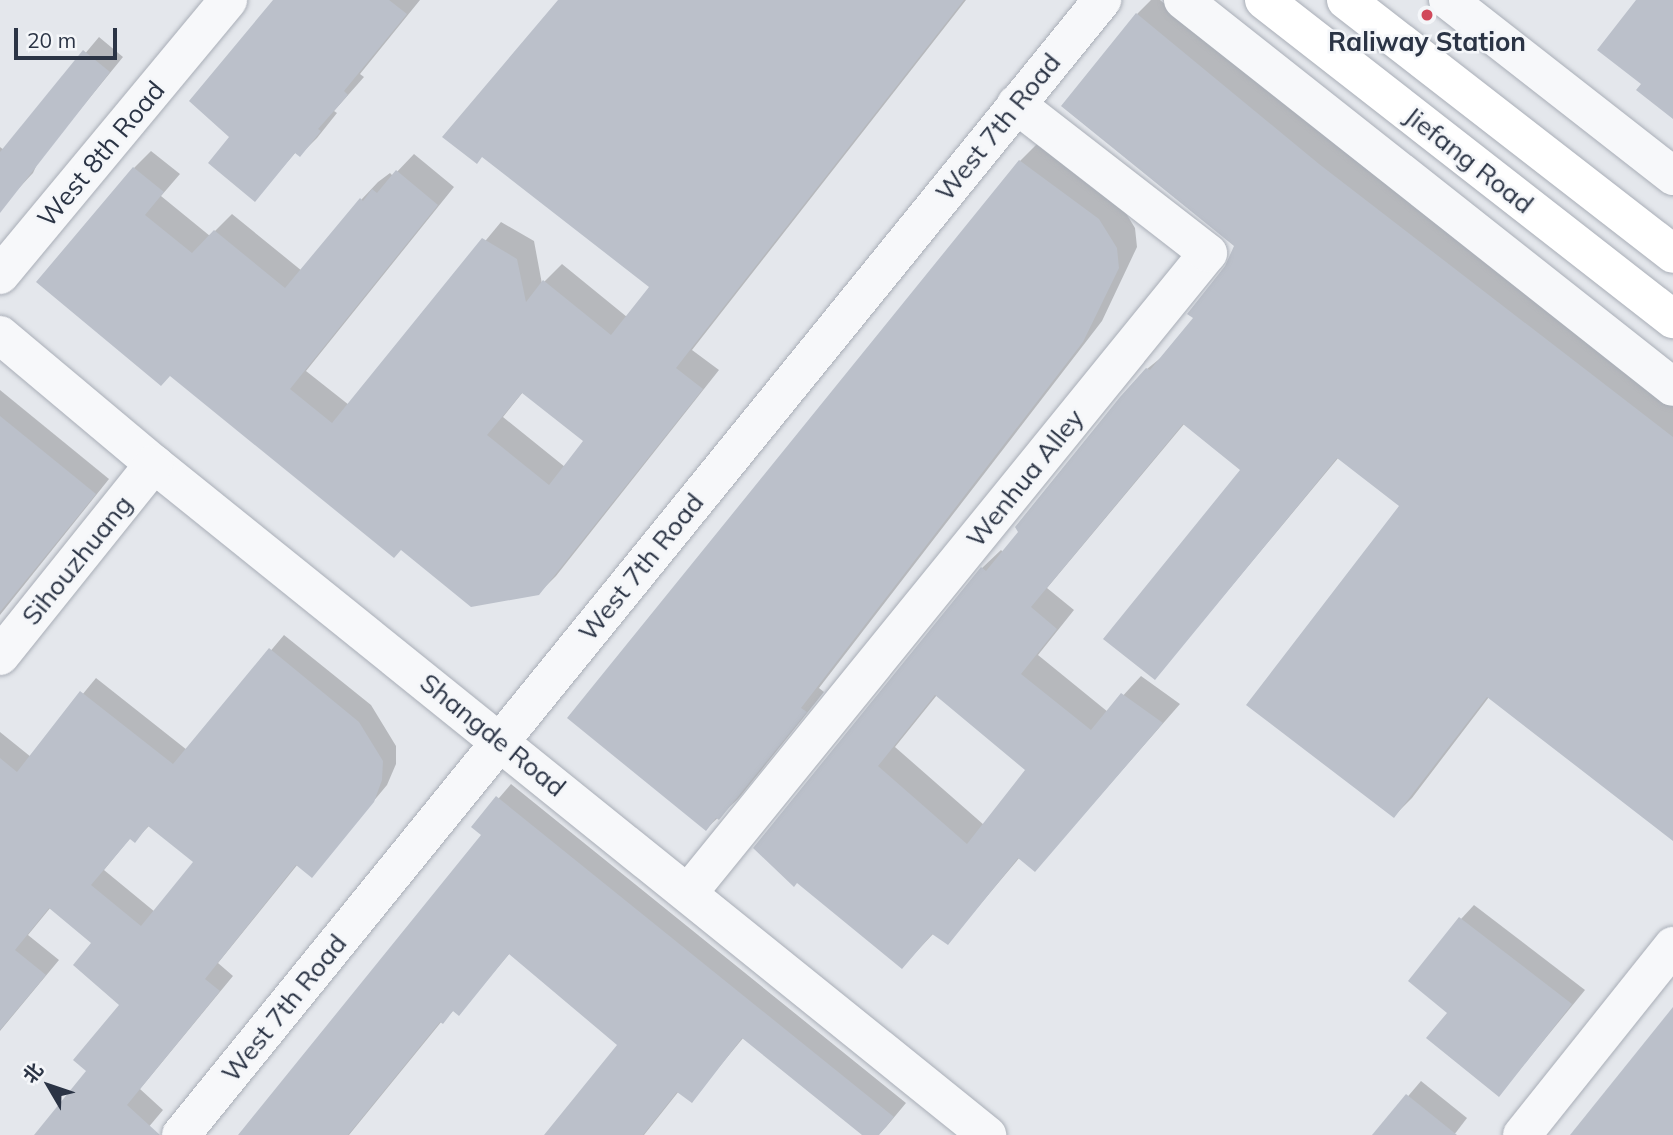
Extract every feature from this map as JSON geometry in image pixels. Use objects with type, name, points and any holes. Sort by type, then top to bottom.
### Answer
[{"type":"main road","name":"Jiefang Road","points":[[1264,0],[1673,319]]},
{"type":"main road","name":"Jiefang Road","points":[[1346,0],[1673,254]]},
{"type":"street","name":"West 8th Road","points":[[0,275],[228,0]]},
{"type":"street","name":"West 7th Road","points":[[180,1135],[1102,0]]},
{"type":"street","points":[[1183,0],[1673,387]]},
{"type":"street","points":[[1448,0],[1673,176]]},
{"type":"street","name":"Wenhua Alley","points":[[689,892],[1208,253],[1016,104]]},
{"type":"street","name":"Shangde Road","points":[[0,335],[154,464],[689,892],[987,1135]]},
{"type":"street","name":"Sihouzhuang","points":[[0,656],[154,464]]},
{"type":"street","points":[[1522,1135],[1673,946]]},
{"type":"building","points":[[273,0],[389,0],[407,14],[344,91],[348,95],[318,129],[321,131],[300,157],[295,153],[255,202],[208,163],[229,137],[189,101]]},
{"type":"building","points":[[558,0],[964,0],[676,368],[703,389],[539,595],[471,607],[401,550],[394,558],[170,376],[161,386],[36,282],[133,167],[164,192],[145,215],[192,253],[214,230],[285,288],[360,198],[363,201],[372,189],[377,193],[396,170],[438,205],[290,389],[332,423],[482,238],[517,259],[526,302],[543,280],[611,335],[649,287],[482,157],[477,164],[442,137]],"holes":[[[522,393],[583,441],[549,485],[487,435]]]},
{"type":"building","points":[[1636,0],[1673,0],[1673,119],[1636,90],[1641,84],[1597,50]]},
{"type":"building","points":[[1136,13],[1319,164],[1673,437],[1673,841],[1487,697],[1394,818],[1246,705],[1399,506],[1337,458],[1155,680],[1103,639],[1240,470],[1183,424],[1031,607],[1057,629],[1021,674],[1091,730],[1121,693],[1163,723],[1035,872],[1018,858],[948,945],[932,934],[902,969],[797,883],[794,887],[753,848],[981,567],[986,571],[1018,532],[1015,527],[1120,397],[1146,368],[1150,370],[1193,318],[1187,314],[1225,266],[1234,246],[1061,106]],"holes":[[[935,695],[1025,770],[967,844],[878,766]]]},
{"type":"building","points":[[83,50],[110,72],[0,213],[0,152]]},
{"type":"building","points":[[1019,160],[1099,219],[1117,248],[1119,268],[1083,342],[801,708],[807,712],[719,820],[716,818],[706,831],[567,718]]},
{"type":"building","points":[[0,416],[96,494],[0,612]]},
{"type":"building","points":[[269,648],[359,722],[383,761],[382,780],[374,802],[312,878],[296,865],[205,979],[220,991],[127,1105],[160,1135],[34,1135],[86,1071],[73,1060],[119,1005],[73,965],[91,943],[49,908],[15,950],[46,975],[0,1030],[0,758],[17,772],[80,691],[173,764]],"holes":[[[148,826],[193,862],[141,926],[91,885],[130,839],[135,843]]]},
{"type":"building","points":[[496,796],[894,1117],[879,1135],[862,1135],[742,1038],[692,1103],[677,1092],[643,1135],[544,1135],[617,1045],[509,954],[459,1016],[453,1011],[443,1024],[440,1022],[348,1135],[238,1135],[481,835],[471,827]]},
{"type":"building","points":[[1459,917],[1572,1004],[1499,1097],[1426,1038],[1447,1013],[1408,981]]},
{"type":"building","points":[[1673,1007],[1673,1135],[1570,1135]]},
{"type":"building","points":[[1406,1094],[1457,1135],[1372,1135]]},
{"type":"place","name":"Raliway Station","points":[[1427,15]]}]
